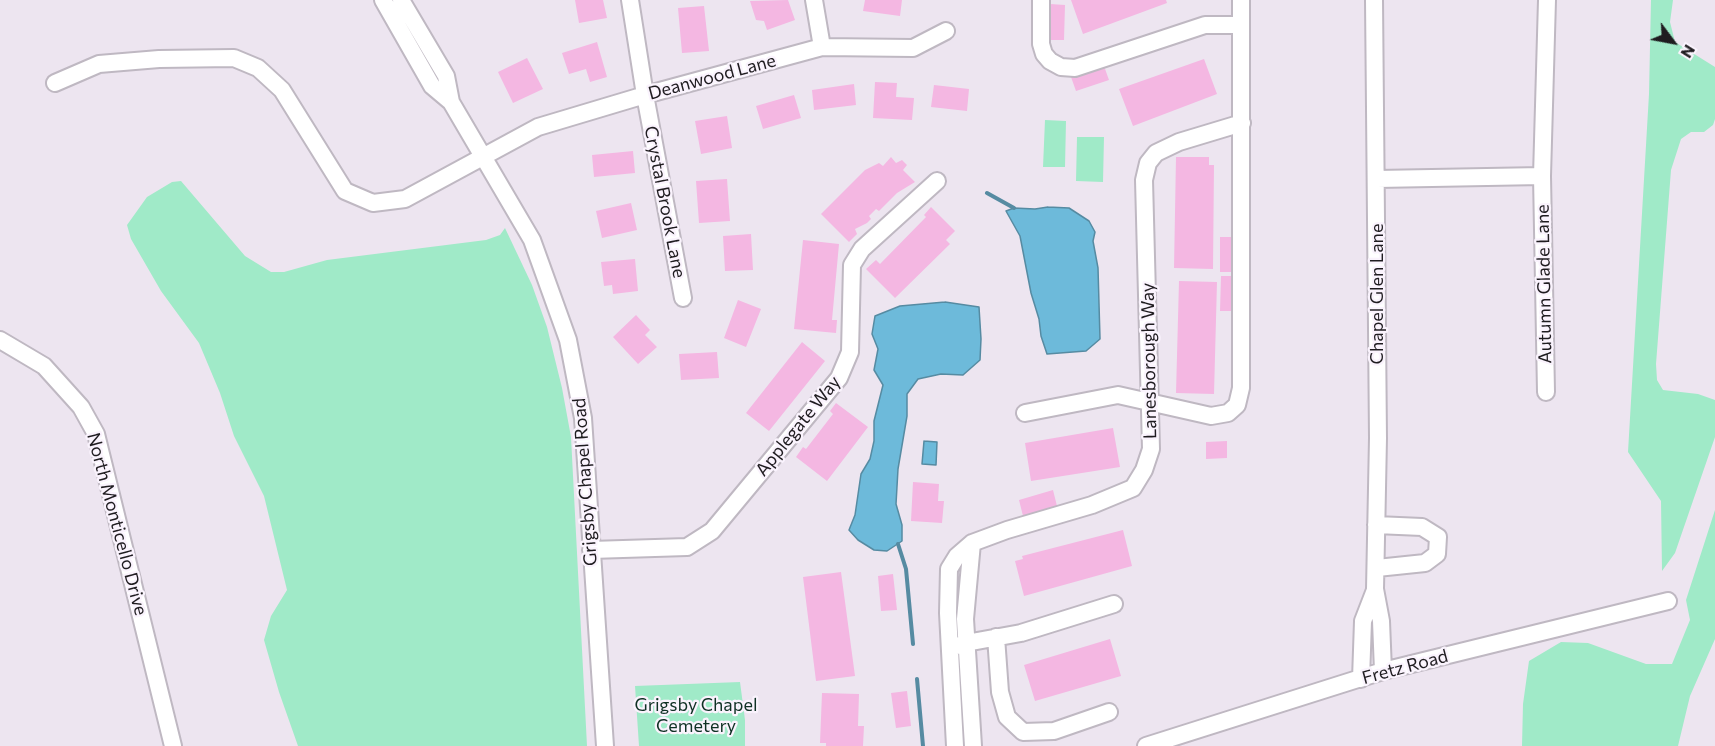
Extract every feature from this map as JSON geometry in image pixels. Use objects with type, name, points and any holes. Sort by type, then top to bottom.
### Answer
[{"type":"street","name":"Grigsby Chapel Road","points":[[382,0],[432,86],[451,102],[532,240],[568,340],[583,418],[605,746]]},
{"type":"street","name":"Grigsby Chapel Road","points":[[401,0],[446,76],[451,102]]},
{"type":"street","name":"Crystal Brook Lane","points":[[630,0],[645,95],[683,298]]},
{"type":"street","points":[[814,0],[822,47]]},
{"type":"street","points":[[1041,0],[1041,44],[1044,54],[1050,61],[1061,67],[1075,68],[1205,25],[1241,25]]},
{"type":"street","points":[[1025,412],[1118,395],[1211,416],[1228,413],[1237,405],[1241,388],[1241,0]]},
{"type":"street","name":"Chapel Glen Lane","points":[[1361,679],[1363,621],[1375,589],[1377,568],[1377,179],[1374,0]]},
{"type":"street","name":"Autumn Glade Lane","points":[[1546,0],[1542,176],[1546,393]]},
{"type":"street","name":"Deanwood Lane","points":[[55,83],[99,64],[159,59],[234,58],[258,68],[282,90],[345,191],[373,203],[405,199],[538,127],[822,47],[913,48],[946,31]]},
{"type":"street","name":"Lanesborough Way","points":[[973,746],[958,646],[948,613],[949,569],[957,556],[972,543],[1007,530],[1092,505],[1133,488],[1144,470],[1151,449],[1144,180],[1148,163],[1156,153],[1179,142],[1242,123]]},
{"type":"street","points":[[1377,179],[1542,176]]},
{"type":"street","name":"Applegate Way","points":[[591,550],[687,547],[712,531],[839,378],[850,352],[852,265],[862,249],[937,181]]},
{"type":"street","name":"North Monticello Drive","points":[[0,339],[44,366],[81,407],[96,434],[173,746]]},
{"type":"street","points":[[1376,525],[1422,527],[1437,537],[1437,554],[1425,563],[1377,568]]},
{"type":"street","name":"Chapel Glen Lane","points":[[1375,589],[1381,621],[1383,671]]},
{"type":"street","name":"Fretz Road","points":[[1146,746],[1383,671],[1668,601]]},
{"type":"street","points":[[958,646],[1021,633],[1114,604]]},
{"type":"street","points":[[996,637],[1000,692],[1007,717],[1023,732],[1054,731],[1109,712]]},
{"type":"street","name":"Lanesborough Way","points":[[955,746],[958,646]]},
{"type":"street","points":[[954,728],[971,727]]},
{"type":"green space","points":[[1651,0],[1673,0],[1670,22],[1675,42],[1715,67],[1713,125],[1704,132],[1691,132],[1681,139],[1671,170],[1656,364],[1657,380],[1663,390],[1698,394],[1715,400],[1715,437],[1675,553],[1662,571],[1661,501],[1628,452],[1649,94]]},
{"type":"green space","points":[[1045,120],[1066,121],[1065,167],[1043,167]]},
{"type":"green space","points":[[1077,137],[1104,137],[1103,182],[1076,181]]},
{"type":"green space","points":[[181,181],[245,256],[271,272],[284,272],[327,260],[486,240],[500,235],[505,228],[532,285],[547,327],[571,437],[587,746],[298,746],[264,640],[271,616],[287,590],[264,496],[234,436],[220,393],[199,343],[161,291],[131,239],[127,225],[147,197],[172,182]]},
{"type":"green space","points":[[1715,510],[1715,639],[1690,696],[1678,746],[1522,746],[1523,704],[1529,661],[1561,642],[1588,643],[1646,664],[1672,664],[1690,620],[1686,600]]},
{"type":"green space","name":"Grigsby Chapel Cemetery","points":[[740,682],[745,720],[745,746],[639,746],[635,686]]},
{"type":"water","points":[[1014,208],[1069,208],[1089,221],[1095,232],[1093,241],[1098,268],[1100,339],[1086,351],[1047,354],[1031,293],[1020,236],[1006,211]]},
{"type":"water","points":[[945,302],[979,307],[980,360],[963,375],[941,374],[918,379],[907,394],[907,416],[898,469],[896,504],[902,525],[902,541],[887,551],[874,550],[858,540],[849,530],[855,515],[861,474],[870,459],[874,441],[874,421],[883,385],[874,370],[878,349],[872,334],[875,316],[900,306]]},
{"type":"water","points":[[924,441],[937,442],[936,465],[922,464]]},
{"type":"building","points":[[575,0],[603,0],[607,18],[579,23]]},
{"type":"building","points":[[788,0],[795,20],[767,30],[764,21],[756,20],[750,1]]},
{"type":"building","points":[[865,0],[902,0],[900,16],[863,11]]},
{"type":"building","points":[[1071,0],[1166,0],[1167,3],[1083,34]]},
{"type":"building","points":[[1050,4],[1065,5],[1064,40],[1048,40]]},
{"type":"building","points":[[704,6],[709,51],[682,53],[678,8]]},
{"type":"building","points":[[597,42],[607,77],[590,82],[586,69],[569,74],[562,53]]},
{"type":"building","points":[[527,58],[543,89],[513,103],[498,72]]},
{"type":"building","points":[[1204,59],[1217,94],[1133,126],[1119,89]]},
{"type":"building","points":[[1104,66],[1109,80],[1076,91],[1071,77]]},
{"type":"building","points":[[875,82],[897,83],[896,97],[914,98],[912,120],[873,118]]},
{"type":"building","points":[[854,84],[856,105],[814,110],[812,90]]},
{"type":"building","points":[[934,85],[969,89],[967,111],[931,107]]},
{"type":"building","points":[[794,95],[801,118],[763,129],[756,106]]},
{"type":"building","points":[[727,116],[732,148],[701,154],[695,121]]},
{"type":"building","points":[[633,151],[635,173],[594,177],[592,155]]},
{"type":"building","points":[[891,157],[896,163],[902,160],[907,165],[903,170],[915,182],[897,193],[879,211],[876,209],[869,216],[871,219],[867,223],[855,229],[857,234],[849,242],[821,214],[865,170],[879,163],[883,166]]},
{"type":"building","points":[[1176,157],[1209,157],[1209,165],[1214,165],[1213,269],[1174,268]]},
{"type":"building","points":[[727,179],[730,221],[699,223],[696,181]]},
{"type":"building","points":[[631,203],[637,230],[602,238],[596,211]]},
{"type":"building","points":[[931,207],[955,231],[946,240],[950,244],[895,298],[866,269],[876,260],[880,264],[926,217],[924,215]]},
{"type":"building","points":[[751,234],[753,270],[725,271],[723,236]]},
{"type":"building","points":[[1220,237],[1236,237],[1237,272],[1220,272]]},
{"type":"building","points":[[803,240],[839,244],[832,320],[837,320],[836,333],[794,329]]},
{"type":"building","points":[[635,259],[638,291],[613,294],[612,285],[604,286],[601,262]]},
{"type":"building","points":[[1221,276],[1237,276],[1236,311],[1220,311]]},
{"type":"building","points":[[1179,281],[1217,282],[1214,394],[1176,393]]},
{"type":"building","points":[[738,300],[761,309],[746,347],[724,338]]},
{"type":"building","points":[[636,315],[650,330],[645,335],[657,347],[638,364],[613,337]]},
{"type":"building","points":[[802,342],[825,361],[769,431],[746,413]]},
{"type":"building","points":[[717,352],[719,378],[681,380],[679,354]]},
{"type":"building","points":[[836,403],[868,427],[827,481],[796,457],[803,447],[806,449],[833,414],[830,411]]},
{"type":"building","points":[[1113,428],[1120,467],[1031,481],[1025,443]]},
{"type":"building","points":[[1227,441],[1227,458],[1206,459],[1206,442]]},
{"type":"building","points":[[913,482],[939,484],[938,501],[944,501],[942,523],[911,521]]},
{"type":"building","points":[[1053,490],[1057,506],[1023,516],[1019,500]]},
{"type":"building","points":[[1123,530],[1132,566],[1024,596],[1015,561],[1023,559],[1022,556]]},
{"type":"building","points":[[841,572],[855,676],[816,681],[803,577]]},
{"type":"building","points":[[893,574],[897,610],[881,611],[878,576]]},
{"type":"building","points":[[1110,639],[1121,676],[1035,701],[1024,665]]},
{"type":"building","points":[[907,691],[911,726],[896,728],[891,693]]},
{"type":"building","points":[[822,693],[859,694],[858,726],[864,726],[863,746],[826,746],[826,743],[820,743]]},
{"type":"waterway","points":[[987,193],[1014,208]]},
{"type":"waterway","points":[[898,544],[906,569],[913,644]]},
{"type":"waterway","points":[[917,679],[923,746]]}]
